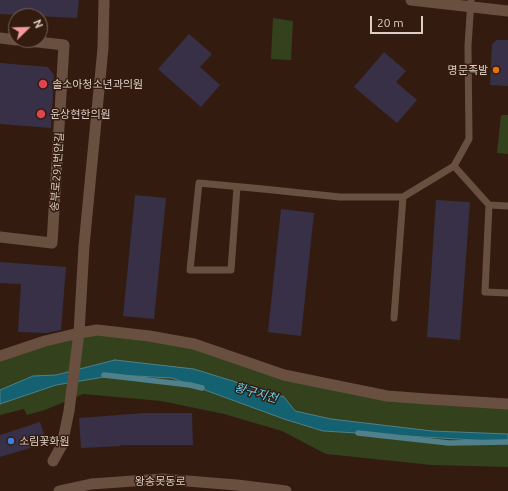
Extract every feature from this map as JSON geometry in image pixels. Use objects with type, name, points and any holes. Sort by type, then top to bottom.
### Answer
[{"type":"street","points":[[53,461],[62,445],[69,412],[78,337],[84,246],[103,48],[104,0]]},
{"type":"street","points":[[411,0],[470,3],[508,11]]},
{"type":"street","name":"송부로291번안길","points":[[0,237],[52,243],[64,45],[48,43]]},
{"type":"street","points":[[0,356],[44,341],[78,337],[97,330],[149,336],[194,344],[284,375],[387,396],[427,400],[508,404]]},
{"type":"street","name":"왕송못동로","points":[[59,491],[91,484],[162,479],[237,485],[286,491]]},
{"type":"lane","points":[[237,187],[231,270],[190,270],[199,183],[340,196],[403,197],[454,166],[469,139],[468,46],[470,3]]},
{"type":"lane","points":[[454,166],[489,205],[485,292],[508,293]]},
{"type":"lane","points":[[394,318],[403,197]]},
{"type":"lane","points":[[489,205],[508,206]]},
{"type":"green space","points":[[273,18],[293,21],[291,60],[271,59]]},
{"type":"green space","points":[[501,115],[508,115],[508,154],[497,153]]},
{"type":"green space","points":[[79,333],[149,336],[284,375],[387,396],[508,404],[508,434],[432,431],[331,419],[295,411],[284,397],[194,369],[115,360],[56,375],[33,376],[0,390],[0,358]]},
{"type":"green space","points":[[116,375],[172,378],[284,419],[322,431],[508,442],[508,467],[432,465],[326,454],[282,431],[224,414],[161,401],[83,394],[45,410],[27,415],[24,409],[0,415],[0,404],[56,385]]},
{"type":"water","name":"황구지천","points":[[115,360],[194,369],[284,397],[295,411],[331,419],[432,431],[508,434],[508,442],[323,431],[284,419],[172,378],[116,375],[56,385],[0,404],[0,390],[33,376],[56,375]]},
{"type":"building","points":[[0,0],[79,0],[77,18],[48,16],[48,8],[8,8],[8,14],[0,14]]},
{"type":"building","points":[[189,34],[212,54],[200,67],[220,85],[201,107],[158,69]]},
{"type":"building","points":[[497,40],[508,40],[508,86],[490,85],[492,44]]},
{"type":"building","points":[[384,52],[406,71],[396,82],[417,100],[397,123],[354,87]]},
{"type":"building","points":[[0,63],[48,67],[54,75],[51,128],[0,124]]},
{"type":"building","points":[[135,195],[166,198],[154,319],[123,316]]},
{"type":"building","points":[[436,200],[470,202],[460,340],[427,337]]},
{"type":"building","points":[[281,209],[314,213],[301,336],[268,332]]},
{"type":"building","points":[[0,262],[66,267],[61,330],[46,333],[18,332],[21,284],[0,283]]},
{"type":"building","points":[[144,413],[192,413],[193,445],[120,445],[121,446],[81,448],[79,418]]},
{"type":"building","points":[[40,422],[47,443],[0,457],[0,435]]},
{"type":"waterway","name":"황구지천","points":[[104,375],[190,385],[202,388]]},
{"type":"waterway","name":"황구지천","points":[[358,433],[449,443],[508,442]]},
{"type":"place","name":"명문족발","points":[[496,70]]},
{"type":"place","name":"솔소아청소년과의원","points":[[43,84]]},
{"type":"place","name":"윤상현한의원","points":[[41,114]]},
{"type":"place","name":"소림꽃화원","points":[[11,441]]}]
